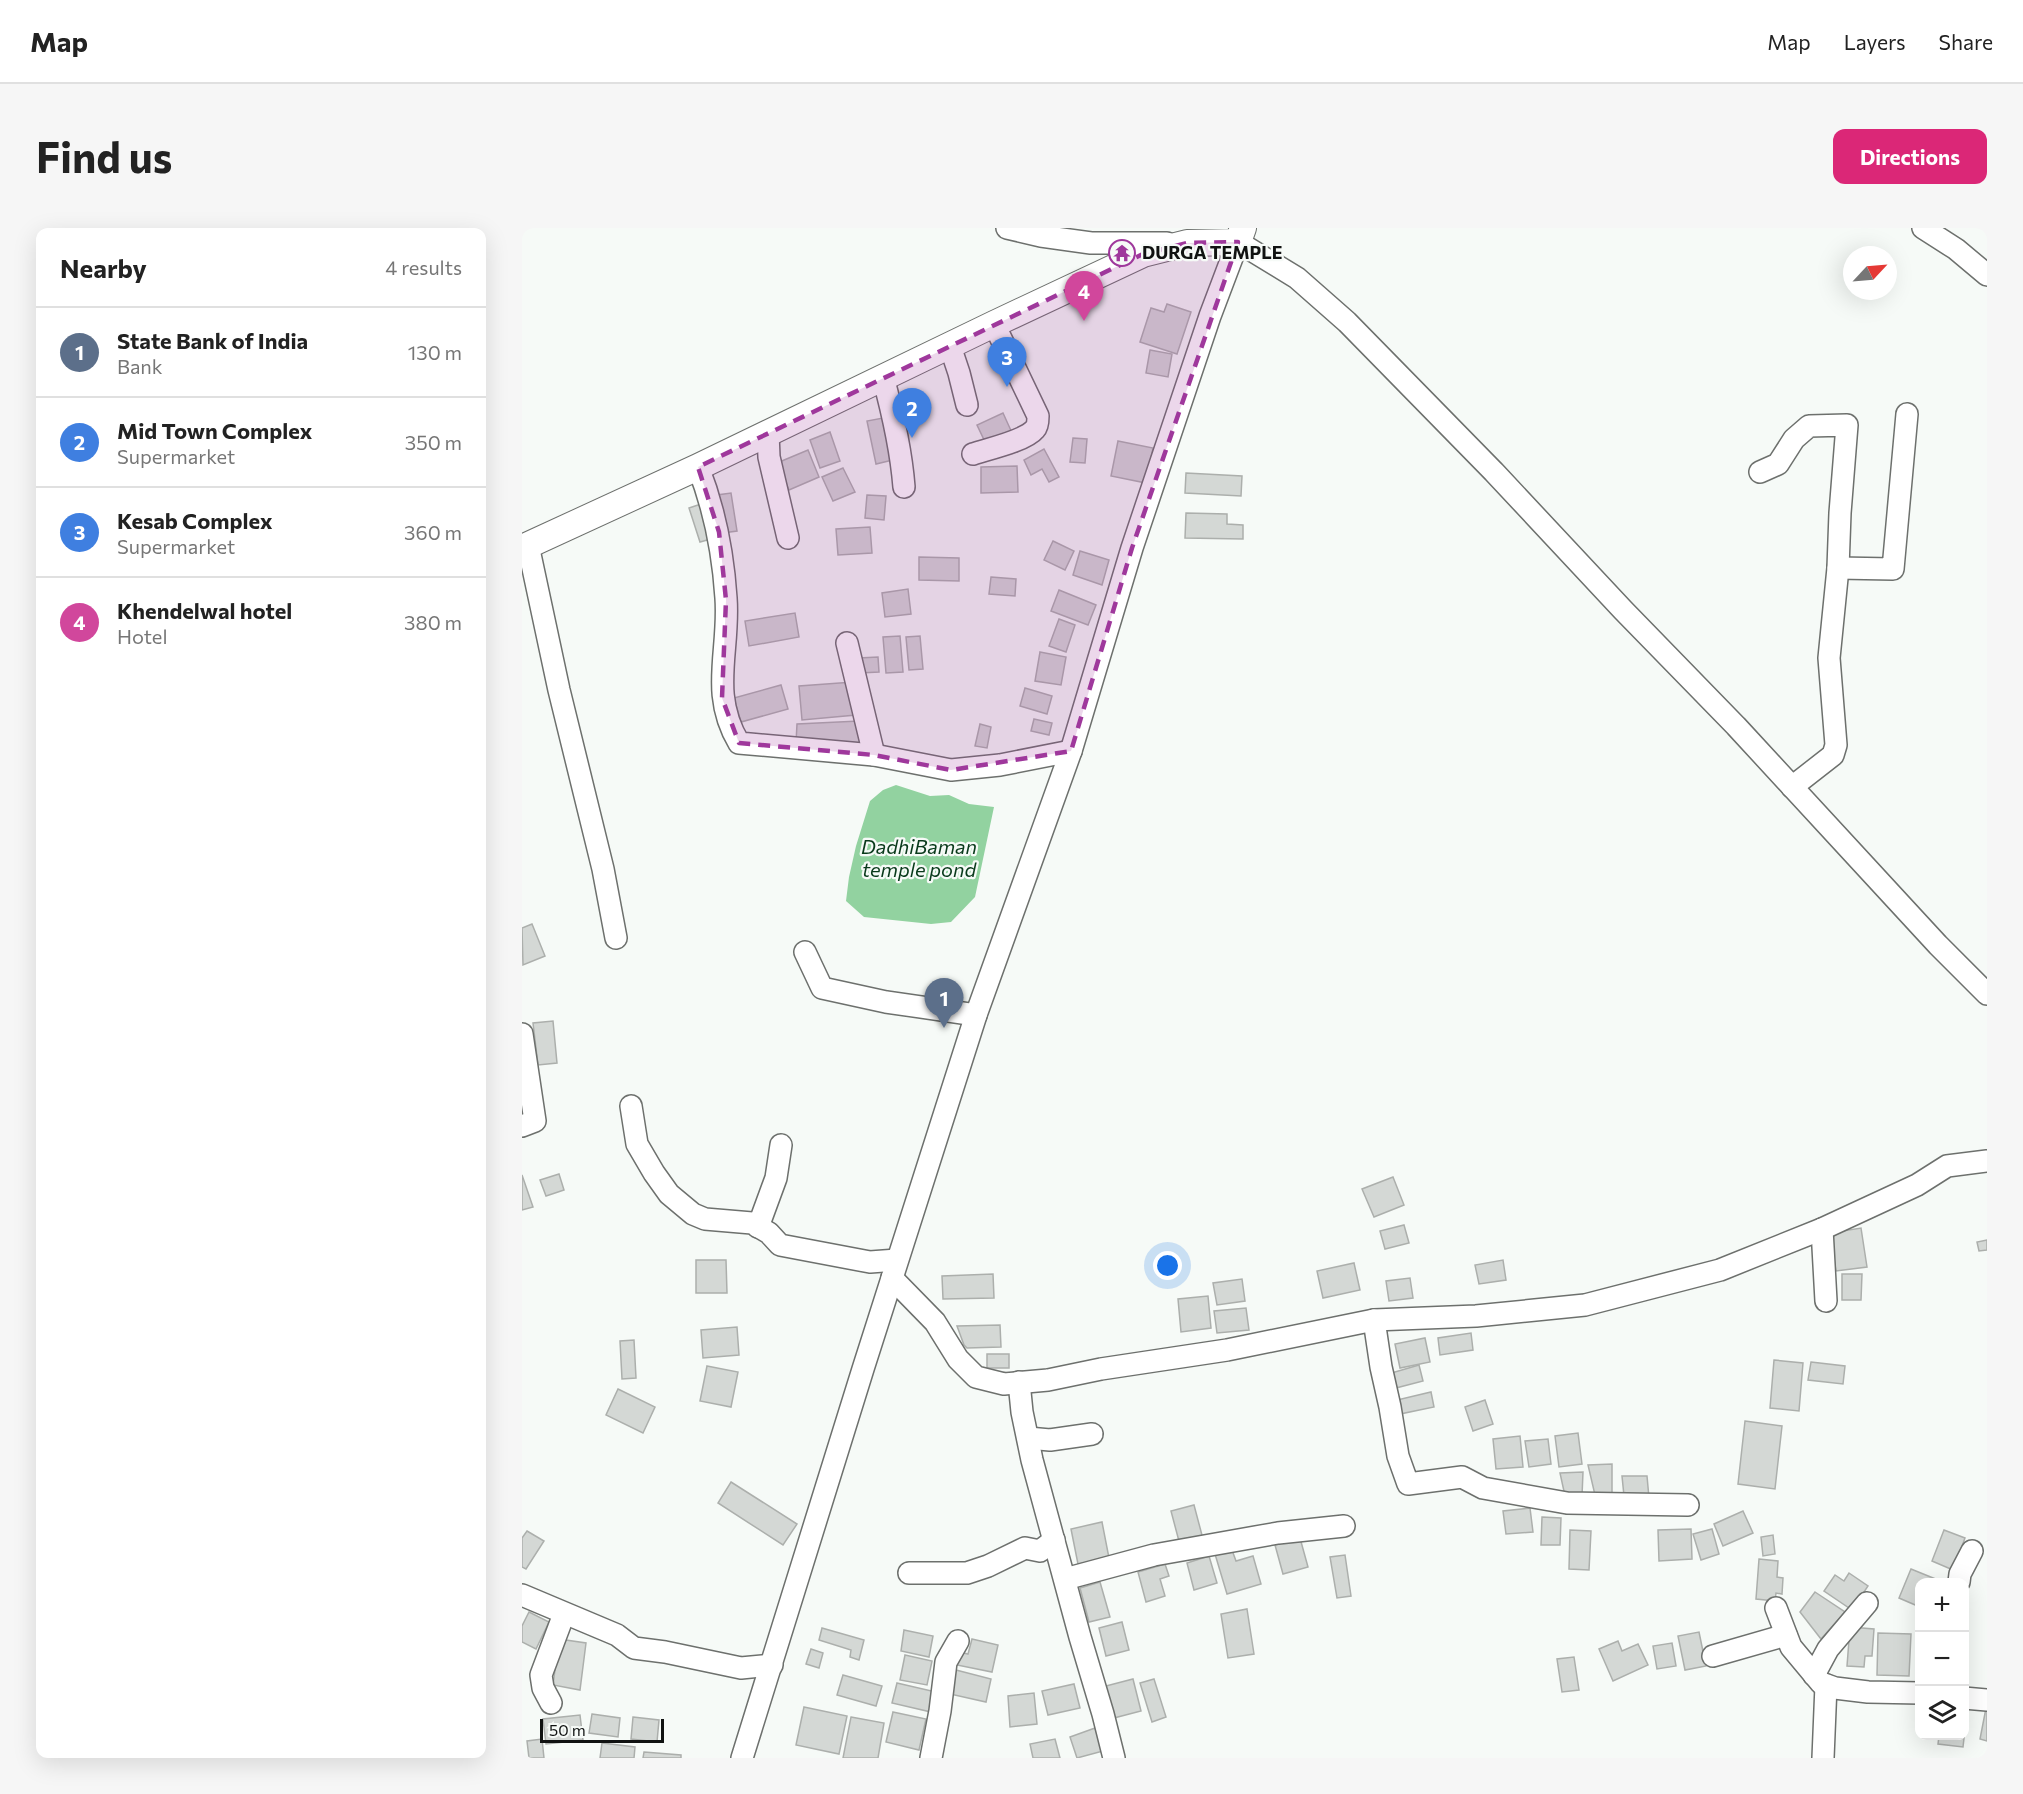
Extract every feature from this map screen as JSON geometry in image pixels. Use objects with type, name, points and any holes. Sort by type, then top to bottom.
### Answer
[{"type":"main road","points":[[525,547],[768,434],[1143,254],[1187,243],[1241,235]]},
{"type":"street","points":[[1007,228],[1040,232],[1091,243],[1116,235],[1187,243]]},
{"type":"street","points":[[1923,228],[1956,249],[1987,274]]},
{"type":"street","points":[[742,1758],[976,1015],[1071,751],[1132,548],[1210,316],[1241,235],[1297,278],[1347,322],[1494,472],[1736,726],[1938,945],[1987,994]]},
{"type":"street","points":[[973,454],[1006,444],[1034,431],[1037,425],[1038,416],[994,324]]},
{"type":"street","points":[[950,346],[967,405]]},
{"type":"street","points":[[883,377],[900,447],[904,487]]},
{"type":"street","points":[[1838,568],[1893,569],[1907,414]]},
{"type":"street","points":[[1760,472],[1778,464],[1794,439],[1809,426],[1847,425],[1838,568],[1828,658],[1836,744],[1833,756],[1792,787]]},
{"type":"street","points":[[768,434],[769,458],[788,538]]},
{"type":"street","points":[[698,467],[711,500],[719,532],[726,600],[722,698],[739,743],[874,755],[951,770],[1000,765],[1071,751]]},
{"type":"street","points":[[525,547],[603,868],[616,938]]},
{"type":"street","points":[[847,643],[874,755]]},
{"type":"street","points":[[805,952],[822,988],[886,1002],[976,1015]]},
{"type":"street","points":[[522,1034],[535,1121],[522,1126]]},
{"type":"street","points":[[631,1106],[637,1144],[669,1194],[693,1214],[705,1219],[752,1223],[769,1233],[780,1245],[895,1269],[935,1322],[958,1359],[976,1377],[1004,1384],[1048,1380],[1101,1369],[1227,1350],[1374,1320],[1476,1316],[1585,1305],[1720,1270],[1822,1229],[1917,1185],[1947,1166],[1987,1161]]},
{"type":"street","points":[[758,1227],[776,1178],[782,1145]]},
{"type":"street","points":[[1822,1229],[1826,1301]]},
{"type":"street","points":[[1374,1320],[1398,1456],[1408,1484],[1462,1477],[1483,1488],[1567,1503],[1688,1505]]},
{"type":"street","points":[[1019,1382],[1028,1438],[1114,1758]]},
{"type":"street","points":[[1028,1438],[1050,1440],[1092,1434]]},
{"type":"street","points":[[1065,1579],[1155,1555],[1278,1533],[1344,1526]]},
{"type":"street","points":[[909,1573],[967,1573],[988,1566],[1025,1548],[1040,1551],[1054,1539]]},
{"type":"street","points":[[1960,1578],[1972,1551]]},
{"type":"street","points":[[522,1595],[617,1635],[634,1648],[741,1668],[772,1665]]},
{"type":"street","points":[[1823,1758],[1820,1680],[1828,1649],[1867,1603]]},
{"type":"street","points":[[1776,1608],[1791,1647],[1820,1680],[1835,1688],[1868,1692],[1915,1693]]},
{"type":"street","points":[[551,1703],[543,1688],[541,1675],[564,1614]]},
{"type":"street","points":[[1713,1656],[1786,1635]]},
{"type":"street","points":[[931,1758],[946,1662],[958,1641]]},
{"type":"street","points":[[1969,1698],[1987,1700]]},
{"type":"highlighted area","points":[[1238,242],[1132,548],[1071,751],[951,770],[874,755],[739,743],[722,698],[726,600],[719,532],[698,467],[1143,254],[1187,243]]},
{"type":"water","name":"DadhiBaman temple pond","points":[[896,785],[930,796],[949,795],[969,804],[994,807],[975,897],[951,922],[931,924],[864,917],[846,901],[856,846],[870,801],[883,790]]},
{"type":"building","points":[[1167,304],[1191,312],[1177,354],[1140,342],[1151,308],[1164,312]]},
{"type":"building","points":[[1150,350],[1172,354],[1168,377],[1146,373]]},
{"type":"building","points":[[1003,413],[1013,435],[987,446],[977,425]]},
{"type":"building","points":[[888,417],[897,459],[876,464],[867,421]]},
{"type":"building","points":[[830,432],[840,461],[820,468],[810,440]]},
{"type":"building","points":[[1073,438],[1087,439],[1085,463],[1070,462]]},
{"type":"building","points":[[1118,441],[1153,448],[1146,483],[1111,476]]},
{"type":"building","points":[[1044,449],[1059,477],[1049,482],[1042,469],[1031,475],[1024,460]]},
{"type":"building","points":[[808,450],[819,477],[789,490],[777,463]]},
{"type":"building","points":[[1017,466],[1018,492],[981,493],[981,467]]},
{"type":"building","points":[[843,468],[855,492],[833,501],[822,477]]},
{"type":"building","points":[[1186,473],[1242,476],[1241,496],[1185,493]]},
{"type":"building","points":[[731,493],[737,531],[723,533],[717,495]]},
{"type":"building","points":[[867,495],[886,496],[884,520],[865,518]]},
{"type":"building","points":[[707,502],[718,537],[700,542],[689,508]]},
{"type":"building","points":[[1186,513],[1227,514],[1227,524],[1243,525],[1243,539],[1185,538]]},
{"type":"building","points":[[870,527],[872,553],[838,555],[836,529]]},
{"type":"building","points":[[1053,541],[1074,551],[1065,570],[1044,560]]},
{"type":"building","points":[[1080,551],[1109,560],[1102,585],[1073,575]]},
{"type":"building","points":[[919,557],[959,558],[959,581],[919,580]]},
{"type":"building","points":[[991,577],[1016,579],[1015,596],[989,594]]},
{"type":"building","points":[[908,589],[911,614],[885,617],[882,593]]},
{"type":"building","points":[[1059,590],[1096,605],[1088,625],[1051,611]]},
{"type":"building","points":[[795,613],[799,637],[749,646],[745,621]]},
{"type":"building","points":[[1059,619],[1075,625],[1066,652],[1049,646]]},
{"type":"building","points":[[900,636],[903,672],[886,673],[883,637]]},
{"type":"building","points":[[920,636],[923,669],[909,670],[906,637]]},
{"type":"building","points":[[1040,652],[1066,657],[1061,685],[1035,681]]},
{"type":"building","points":[[878,657],[879,672],[860,673],[859,658]]},
{"type":"building","points":[[853,682],[856,715],[802,720],[799,686]]},
{"type":"building","points":[[781,685],[788,709],[741,722],[734,698]]},
{"type":"building","points":[[1025,688],[1052,696],[1047,714],[1020,706]]},
{"type":"building","points":[[1034,719],[1052,723],[1049,735],[1031,731]]},
{"type":"building","points":[[859,721],[861,750],[796,743],[797,724]]},
{"type":"building","points":[[980,724],[991,727],[987,748],[975,746]]},
{"type":"building","points":[[532,924],[545,956],[523,965],[522,928]]},
{"type":"building","points":[[553,1021],[557,1063],[538,1065],[533,1023]]},
{"type":"building","points":[[559,1174],[564,1190],[546,1196],[540,1180]]},
{"type":"building","points":[[522,1175],[533,1207],[522,1210]]},
{"type":"building","points":[[1393,1177],[1404,1205],[1374,1217],[1362,1189]]},
{"type":"building","points":[[1404,1225],[1409,1243],[1385,1249],[1380,1231]]},
{"type":"building","points":[[1861,1228],[1867,1267],[1836,1271],[1830,1233]]},
{"type":"building","points":[[1987,1240],[1987,1250],[1979,1251],[1977,1242]]},
{"type":"building","points":[[696,1260],[726,1260],[727,1293],[696,1293]]},
{"type":"building","points":[[1503,1260],[1506,1280],[1479,1284],[1475,1265]]},
{"type":"building","points":[[1354,1263],[1360,1290],[1323,1298],[1317,1271]]},
{"type":"building","points":[[993,1274],[994,1298],[943,1299],[942,1276]]},
{"type":"building","points":[[1842,1274],[1862,1274],[1861,1300],[1842,1300]]},
{"type":"building","points":[[1410,1278],[1413,1298],[1389,1301],[1386,1281]]},
{"type":"building","points":[[1242,1279],[1245,1301],[1217,1305],[1213,1283]]},
{"type":"building","points":[[1208,1296],[1211,1328],[1181,1332],[1178,1299]]},
{"type":"building","points":[[1246,1308],[1249,1330],[1217,1333],[1214,1311]]},
{"type":"building","points":[[1000,1325],[1001,1347],[967,1348],[957,1326]]},
{"type":"building","points":[[737,1327],[739,1355],[703,1358],[701,1330]]},
{"type":"building","points":[[1471,1333],[1473,1350],[1440,1355],[1438,1338]]},
{"type":"building","points":[[1425,1338],[1430,1362],[1400,1368],[1395,1344]]},
{"type":"building","points":[[634,1340],[636,1378],[622,1379],[620,1341]]},
{"type":"building","points":[[987,1354],[1009,1354],[1009,1368],[987,1368]]},
{"type":"building","points":[[1774,1360],[1803,1363],[1799,1411],[1770,1408]]},
{"type":"building","points":[[1811,1362],[1845,1366],[1843,1384],[1808,1380]]},
{"type":"building","points":[[1419,1365],[1423,1381],[1392,1389],[1388,1374]]},
{"type":"building","points":[[707,1366],[738,1372],[731,1407],[700,1401]]},
{"type":"building","points":[[618,1389],[655,1407],[643,1433],[606,1415]]},
{"type":"building","points":[[1431,1392],[1434,1407],[1400,1414],[1397,1400]]},
{"type":"building","points":[[1485,1400],[1493,1424],[1473,1431],[1465,1407]]},
{"type":"building","points":[[1745,1421],[1782,1426],[1775,1489],[1738,1484]]},
{"type":"building","points":[[1578,1433],[1582,1464],[1559,1467],[1555,1436]]},
{"type":"building","points":[[1520,1436],[1523,1467],[1496,1469],[1493,1439]]},
{"type":"building","points":[[1548,1439],[1551,1464],[1529,1467],[1525,1441]]},
{"type":"building","points":[[1612,1464],[1612,1496],[1595,1495],[1588,1465]]},
{"type":"building","points":[[1583,1472],[1582,1496],[1565,1496],[1560,1473]]},
{"type":"building","points":[[1622,1476],[1647,1476],[1649,1498],[1624,1496]]},
{"type":"building","points":[[731,1482],[797,1524],[783,1545],[718,1503]]},
{"type":"building","points":[[1194,1505],[1203,1539],[1180,1545],[1171,1511]]},
{"type":"building","points":[[1530,1508],[1533,1532],[1506,1534],[1503,1511]]},
{"type":"building","points":[[1743,1511],[1753,1533],[1723,1546],[1714,1524]]},
{"type":"building","points":[[1542,1517],[1561,1518],[1560,1545],[1541,1545]]},
{"type":"building","points":[[1102,1522],[1109,1558],[1078,1564],[1071,1529]]},
{"type":"building","points":[[1691,1529],[1692,1559],[1659,1561],[1658,1530]]},
{"type":"building","points":[[1712,1529],[1719,1554],[1701,1560],[1693,1534]]},
{"type":"building","points":[[1570,1530],[1591,1531],[1589,1570],[1569,1569]]},
{"type":"building","points":[[1944,1530],[1965,1538],[1953,1570],[1932,1561]]},
{"type":"building","points":[[527,1531],[544,1541],[526,1569],[522,1567],[522,1538]]},
{"type":"building","points":[[1773,1535],[1775,1554],[1763,1556],[1761,1537]]},
{"type":"building","points":[[1300,1538],[1308,1567],[1283,1574],[1275,1545]]},
{"type":"building","points":[[1232,1550],[1236,1561],[1253,1556],[1261,1584],[1227,1594],[1215,1554]]},
{"type":"building","points":[[1345,1555],[1351,1596],[1337,1598],[1330,1557]]},
{"type":"building","points":[[1209,1556],[1217,1583],[1194,1590],[1187,1563]]},
{"type":"building","points":[[1759,1559],[1778,1561],[1777,1577],[1783,1578],[1782,1594],[1776,1593],[1775,1601],[1756,1599]]},
{"type":"building","points":[[1165,1564],[1169,1576],[1160,1579],[1165,1596],[1146,1602],[1138,1572]]},
{"type":"building","points":[[1911,1569],[1933,1578],[1915,1578],[1915,1605],[1899,1598]]},
{"type":"building","points":[[1849,1573],[1868,1586],[1852,1610],[1824,1591],[1835,1575],[1844,1581]]},
{"type":"building","points":[[1100,1582],[1110,1617],[1089,1622],[1080,1588]]},
{"type":"building","points":[[1815,1592],[1845,1612],[1821,1639],[1800,1612]]},
{"type":"building","points":[[1247,1609],[1254,1654],[1228,1658],[1221,1614]]},
{"type":"building","points":[[529,1612],[549,1622],[536,1649],[522,1642],[522,1626]]},
{"type":"building","points":[[1122,1622],[1129,1650],[1106,1656],[1099,1628]]},
{"type":"building","points":[[1850,1627],[1874,1629],[1872,1656],[1865,1656],[1864,1667],[1847,1666]]},
{"type":"building","points":[[822,1628],[864,1640],[859,1660],[850,1657],[851,1650],[819,1640]]},
{"type":"building","points":[[904,1630],[933,1636],[929,1657],[901,1651]]},
{"type":"building","points":[[1699,1632],[1706,1666],[1685,1670],[1678,1636]]},
{"type":"building","points":[[1878,1633],[1911,1634],[1909,1676],[1877,1675]]},
{"type":"building","points":[[559,1639],[586,1643],[580,1690],[553,1685]]},
{"type":"building","points":[[972,1639],[998,1645],[992,1672],[952,1664],[955,1651],[968,1654]]},
{"type":"building","points":[[1618,1641],[1622,1651],[1638,1644],[1648,1665],[1613,1681],[1599,1649]]},
{"type":"building","points":[[1672,1643],[1676,1666],[1657,1669],[1653,1646]]},
{"type":"building","points":[[811,1649],[823,1653],[819,1668],[806,1664]]},
{"type":"building","points":[[905,1655],[932,1661],[927,1685],[900,1680]]},
{"type":"building","points":[[1574,1657],[1579,1690],[1562,1692],[1557,1659]]},
{"type":"building","points":[[956,1670],[991,1679],[986,1702],[950,1694]]},
{"type":"building","points":[[843,1675],[882,1686],[876,1706],[837,1695]]},
{"type":"building","points":[[1133,1679],[1141,1711],[1110,1719],[1102,1687]]},
{"type":"building","points":[[1154,1679],[1166,1717],[1152,1722],[1140,1683]]},
{"type":"building","points":[[897,1683],[936,1692],[931,1712],[892,1703]]},
{"type":"building","points":[[1074,1684],[1080,1708],[1048,1715],[1042,1691]]},
{"type":"building","points":[[1034,1693],[1037,1724],[1010,1727],[1008,1696]]},
{"type":"building","points":[[804,1707],[847,1716],[839,1754],[796,1745]]},
{"type":"building","points":[[1987,1708],[1987,1741],[1980,1739]]},
{"type":"building","points":[[893,1712],[926,1719],[919,1750],[886,1742]]},
{"type":"building","points":[[592,1714],[620,1718],[618,1737],[589,1733]]},
{"type":"building","points":[[580,1715],[583,1740],[546,1744],[543,1719]]},
{"type":"building","points":[[633,1717],[659,1720],[657,1742],[631,1739]]},
{"type":"building","points":[[851,1717],[884,1723],[878,1758],[843,1758]]},
{"type":"building","points":[[1095,1728],[1103,1751],[1077,1758],[1070,1737]]},
{"type":"building","points":[[542,1739],[544,1758],[529,1758],[527,1741]]},
{"type":"building","points":[[1055,1739],[1060,1758],[1033,1758],[1030,1744]]},
{"type":"building","points":[[1938,1740],[1964,1740],[1963,1747],[1938,1744]]},
{"type":"building","points":[[602,1743],[635,1747],[634,1758],[600,1758]]},
{"type":"building","points":[[644,1752],[681,1755],[681,1758],[643,1758]]},
{"type":"place","name":"DURGA TEMPLE","points":[[1122,253]]},
{"type":"place","name":"Khendelwal hotel","points":[[1084,321]]},
{"type":"place","name":"Kesab Complex","points":[[1007,387]]},
{"type":"place","name":"Mid Town Complex","points":[[912,438]]},
{"type":"place","name":"State Bank of India","points":[[944,1028]]}]
